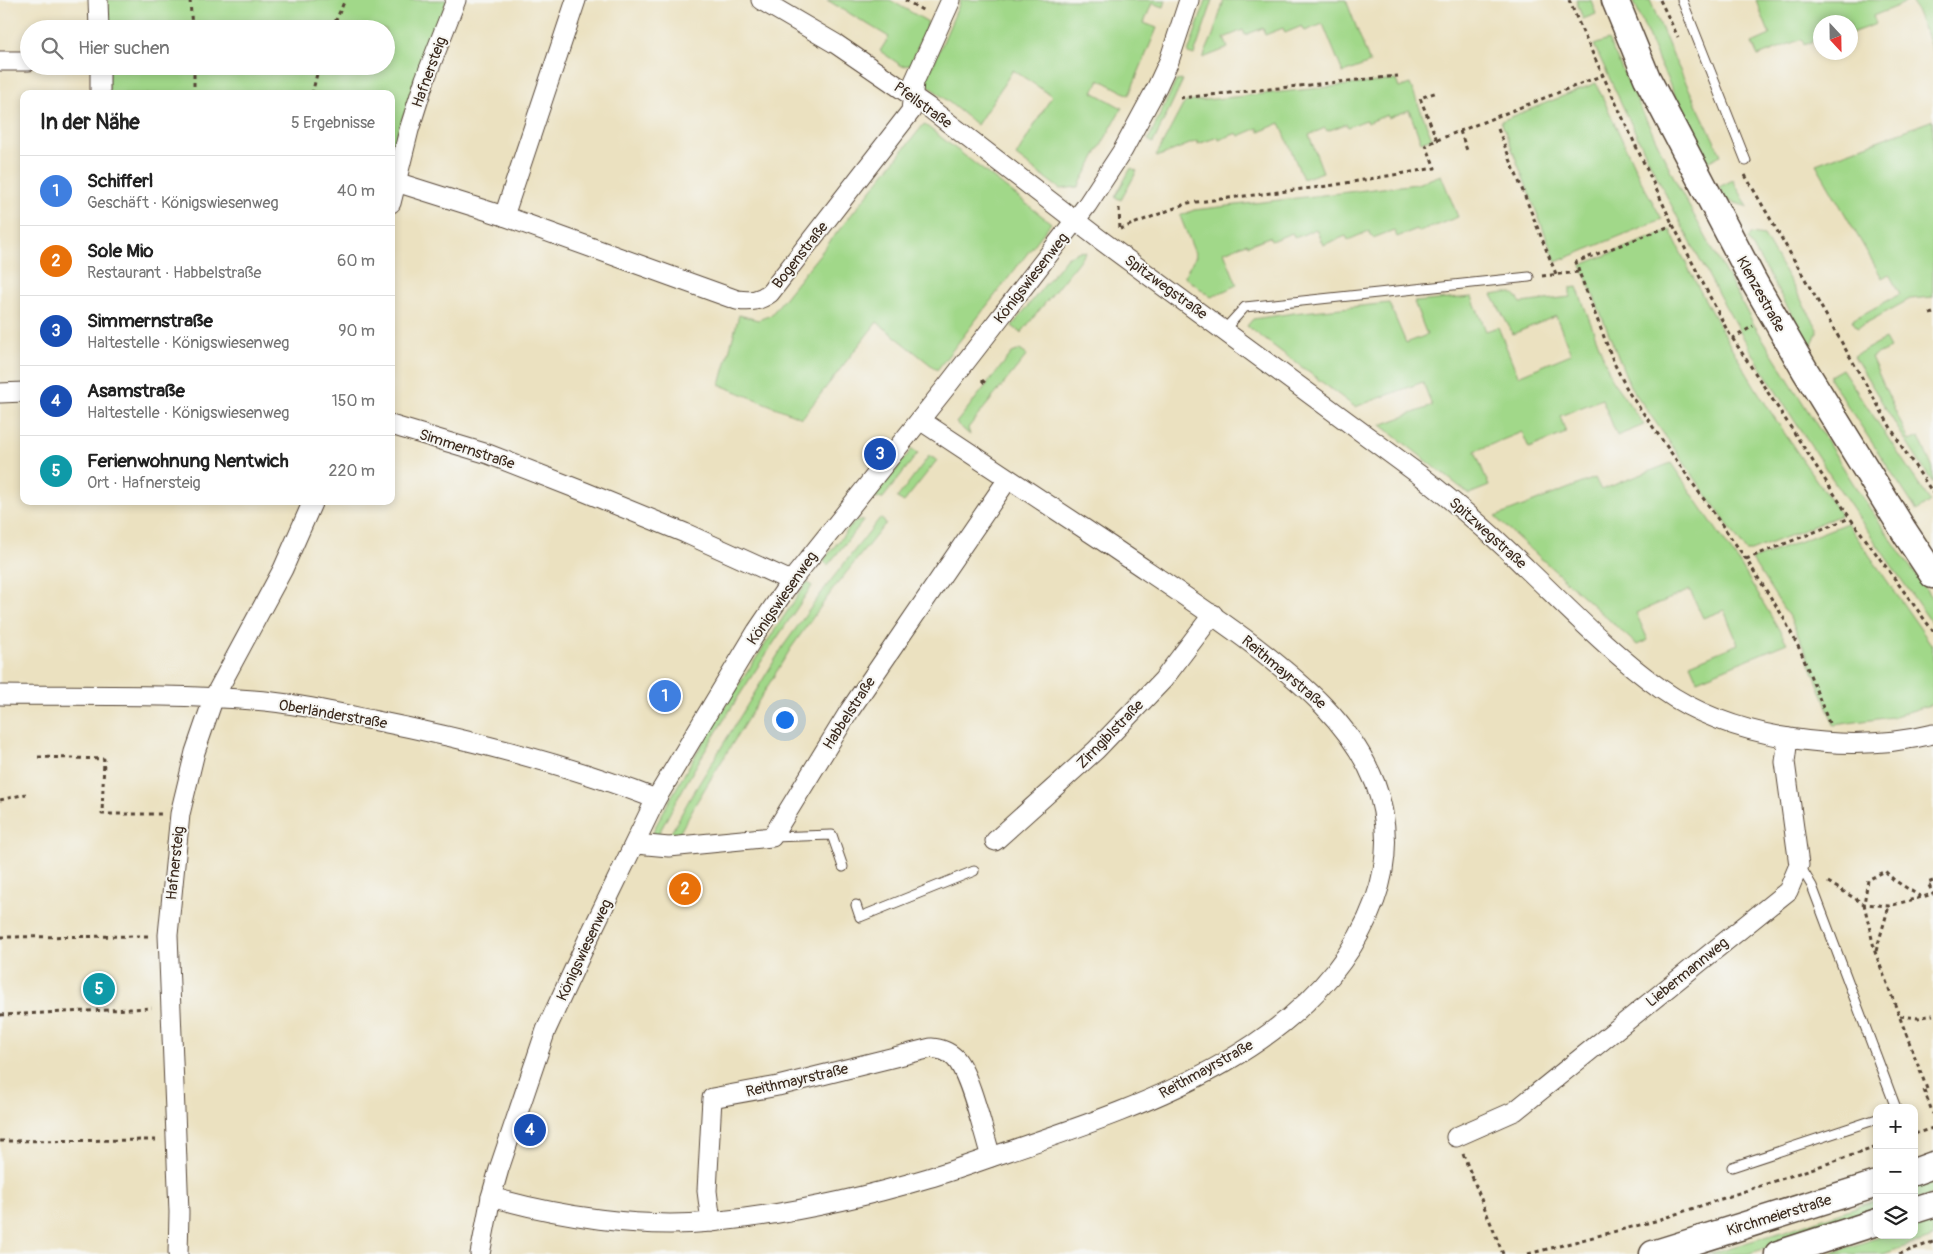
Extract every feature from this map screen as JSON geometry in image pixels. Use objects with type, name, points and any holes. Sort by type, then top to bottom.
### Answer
[{"type":"street","points":[[98,0],[99,20]]},
{"type":"street","name":"Hafnersteig","points":[[395,186],[425,79],[456,0]]},
{"type":"street","points":[[504,216],[576,0]]},
{"type":"street","name":"Pfeilstraße","points":[[761,0],[836,44],[912,96],[1077,220]]},
{"type":"street","name":"Bogenstraße","points":[[396,182],[504,216],[737,300],[761,300],[770,293],[911,111],[914,82],[951,0]]},
{"type":"street","name":"Königswiesenweg","points":[[480,1254],[491,1197],[546,1030],[656,799],[753,638],[791,581],[1077,220],[1123,150],[1144,112],[1168,61],[1189,0]]},
{"type":"street","name":"Klenzestraße","points":[[1615,0],[1648,78],[1754,282],[1811,380],[1933,575]]},
{"type":"street","points":[[0,61],[20,61]]},
{"type":"street","points":[[100,75],[100,90]]},
{"type":"street","name":"Spitzwegstraße","points":[[1077,220],[1406,464],[1473,517],[1579,618],[1662,689],[1701,712],[1728,722],[1788,738],[1832,744],[1850,744],[1884,742],[1933,734]]},
{"type":"street","points":[[0,393],[20,392]]},
{"type":"street","name":"Reithmayrstraße","points":[[491,1197],[518,1205],[618,1221],[672,1224],[711,1222],[780,1212],[927,1179],[1074,1129],[1145,1101],[1196,1078],[1248,1048],[1285,1022],[1310,998],[1340,964],[1365,927],[1378,891],[1384,866],[1386,843],[1381,803],[1375,784],[1365,761],[1346,731],[1316,698],[1288,672],[1212,614],[920,420]]},
{"type":"street","name":"Simmernstraße","points":[[395,426],[488,454],[685,533],[791,581]]},
{"type":"street","name":"Habbelstraße","points":[[772,837],[850,710],[1008,479]]},
{"type":"street","name":"Hafnersteig","points":[[178,1254],[179,1212],[168,936],[180,814],[195,752],[214,697],[283,569],[311,505]]},
{"type":"street","name":"Zirngiblstraße","points":[[995,841],[1096,750],[1163,680],[1212,614]]},
{"type":"street","name":"Oberländerstraße","points":[[0,695],[214,697],[255,700],[323,710],[418,729],[498,749],[567,769],[656,799]]},
{"type":"street","points":[[1788,738],[1785,762],[1800,865]]},
{"type":"street","points":[[636,844],[669,847],[772,837]]},
{"type":"street","name":"Liebermannweg","points":[[1456,1137],[1515,1111],[1788,891],[1800,865]]},
{"type":"street","name":"Reithmayrstraße","points":[[711,1222],[707,1191],[712,1098],[778,1086],[931,1048],[944,1050],[956,1059],[967,1077],[991,1157]]},
{"type":"street","points":[[1918,1171],[1933,1165]]},
{"type":"street","name":"Kirchmeierstraße","points":[[1653,1254],[1873,1185]]},
{"type":"street","points":[[1918,1209],[1933,1204]]},
{"type":"street","points":[[1778,1254],[1873,1223]]},
{"type":"lane","points":[[1682,0],[1746,161]]},
{"type":"lane","points":[[1224,330],[1245,306],[1530,277]]},
{"type":"lane","points":[[772,837],[832,836],[843,867]]},
{"type":"lane","points":[[1800,865],[1812,886],[1894,1104]]},
{"type":"lane","points":[[856,905],[860,917],[974,871]]},
{"type":"lane","points":[[1732,1167],[1873,1120]]},
{"type":"path","points":[[190,0],[191,20]]},
{"type":"path","points":[[336,20],[345,0]]},
{"type":"path","points":[[1569,0],[1674,225],[1727,330],[1850,518],[1933,631]]},
{"type":"path","points":[[1660,0],[1682,44]]},
{"type":"path","points":[[194,75],[194,90]]},
{"type":"path","points":[[313,90],[317,75]]},
{"type":"path","points":[[1120,229],[1188,203],[1328,186],[1435,168],[1426,145],[1603,75]]},
{"type":"path","points":[[1180,98],[1398,76]]},
{"type":"path","points":[[1437,92],[1420,98],[1437,140]]},
{"type":"path","points":[[1498,129],[1556,274]]},
{"type":"path","points":[[1460,131],[1468,153]]},
{"type":"path","points":[[1744,172],[1897,439],[1933,493]]},
{"type":"path","points":[[1120,208],[1120,236]]},
{"type":"path","points":[[1674,225],[1576,262],[1579,272],[1614,363],[1629,393],[1746,559],[1782,615],[1802,652],[1832,728]]},
{"type":"path","points":[[1530,277],[1579,272]]},
{"type":"path","points":[[1746,559],[1850,518]]},
{"type":"path","points":[[38,757],[104,759],[102,814],[180,814]]},
{"type":"path","points":[[0,800],[26,794]]},
{"type":"path","points":[[1800,865],[1864,904],[1889,906],[1933,894],[1928,883],[1933,881]]},
{"type":"path","points":[[1921,897],[1894,880],[1885,871],[1868,880],[1864,904],[1875,952],[1900,1016],[1933,1114]]},
{"type":"path","points":[[1875,952],[1889,906]]},
{"type":"path","points":[[0,937],[168,936]]},
{"type":"path","points":[[0,1015],[170,1007]]},
{"type":"path","points":[[1900,1016],[1918,1018],[1933,1015]]},
{"type":"path","points":[[1918,1133],[1933,1128]]},
{"type":"path","points":[[1456,1137],[1503,1254]]},
{"type":"path","points":[[0,1141],[176,1140]]},
{"type":"path","points":[[1528,1254],[1655,1221],[1873,1148]]},
{"type":"path","points":[[1899,1254],[1933,1242]]},
{"type":"green space","points":[[108,0],[447,0],[400,125],[395,144],[395,90],[109,90],[109,75],[395,75],[395,20],[109,20]]},
{"type":"green space","points":[[827,0],[890,0],[928,22],[910,65],[902,66],[880,51],[889,37]]},
{"type":"green space","points":[[961,0],[1166,0],[1164,7],[1152,3],[1144,23],[1157,28],[1129,95],[1099,79],[1093,92],[1122,108],[1078,187],[1060,189],[1016,156],[1052,96],[1013,70],[977,125],[929,86],[927,79]]},
{"type":"green space","points":[[1206,0],[1213,0],[1194,55],[1188,53]]},
{"type":"green space","points":[[1224,0],[1346,0],[1370,63],[1343,73],[1323,24],[1305,31],[1302,26],[1285,33],[1283,28],[1265,35],[1263,28],[1245,35],[1243,30],[1224,38],[1228,48],[1203,58],[1213,35]]},
{"type":"green space","points":[[1576,0],[1591,0],[1596,14],[1583,19]]},
{"type":"green space","points":[[1633,0],[1650,0],[1674,58],[1721,155],[1707,162],[1660,64]]},
{"type":"green space","points":[[1756,0],[1912,0],[1873,16],[1876,24],[1858,30],[1858,15],[1813,15],[1813,41],[1804,45],[1802,39],[1758,56],[1752,43],[1770,35]]},
{"type":"green space","points":[[1912,0],[1933,0],[1933,52]]},
{"type":"green space","points":[[1608,40],[1679,188],[1753,323],[1858,491],[1933,600],[1933,625],[1809,444],[1762,370],[1720,297],[1628,118],[1594,45]]},
{"type":"green space","points":[[1183,80],[1153,143],[1148,140],[1176,81]]},
{"type":"green space","points":[[1396,80],[1399,88],[1410,84],[1432,138],[1421,142],[1409,110],[1388,118],[1387,115],[1367,123],[1366,120],[1348,127],[1346,124],[1327,131],[1325,128],[1309,135],[1323,172],[1303,179],[1280,123],[1259,132],[1258,128],[1239,136],[1237,133],[1219,140],[1218,137],[1198,144],[1197,141],[1156,156],[1186,102]]},
{"type":"green space","points":[[1596,83],[1641,181],[1662,219],[1556,262],[1501,121]]},
{"type":"green space","points":[[1933,120],[1933,297],[1910,299],[1857,328],[1852,320],[1900,294],[1889,274],[1882,278],[1816,164]]},
{"type":"green space","points":[[924,124],[1051,223],[937,370],[877,322],[802,418],[720,385],[739,315],[758,320],[771,315]]},
{"type":"green space","points":[[1131,168],[1137,171],[1121,200],[1115,197]]},
{"type":"green space","points":[[1441,175],[1458,217],[1419,232],[1417,229],[1397,237],[1394,230],[1373,238],[1369,231],[1348,240],[1346,236],[1323,245],[1316,229],[1295,238],[1292,233],[1271,241],[1269,237],[1248,245],[1247,243],[1224,252],[1237,285],[1211,297],[1184,276],[1196,256],[1180,216],[1194,210],[1417,184]]},
{"type":"green space","points":[[1733,180],[1748,207],[1726,200],[1719,187]]},
{"type":"green space","points":[[1670,230],[1707,304],[1749,377],[1793,447],[1841,515],[1751,551],[1746,551],[1630,386],[1581,265]]},
{"type":"green space","points":[[1751,234],[1764,236],[1818,329],[1812,345],[1809,344],[1748,239]]},
{"type":"green space","points":[[1080,251],[1086,252],[1021,333],[1012,326],[1067,257]]},
{"type":"green space","points":[[1577,287],[1612,380],[1644,425],[1617,436],[1602,399],[1560,416],[1566,433],[1529,448],[1522,432],[1475,451],[1489,486],[1469,494],[1381,425],[1432,406],[1423,382],[1355,407],[1247,326],[1253,319],[1389,303],[1406,343],[1427,335],[1414,302],[1472,297],[1486,331],[1498,327],[1518,376],[1571,354],[1556,316],[1513,334],[1492,295],[1509,293],[1515,296],[1521,303],[1570,297],[1570,288]]},
{"type":"green space","points":[[1885,339],[1890,348],[1871,357],[1909,441],[1919,437],[1933,469],[1933,483],[1854,356]]},
{"type":"green space","points":[[1020,350],[1027,355],[968,428],[970,435],[956,423],[1012,353]]},
{"type":"green space","points":[[1842,369],[1930,501],[1917,511],[1830,379],[1830,376]]},
{"type":"green space","points":[[912,449],[918,453],[883,498],[873,499]]},
{"type":"green space","points":[[929,456],[937,460],[904,502],[897,498]]},
{"type":"green space","points":[[1671,463],[1740,564],[1787,643],[1697,680],[1690,664],[1738,644],[1724,610],[1703,618],[1690,590],[1636,613],[1648,640],[1637,645],[1495,517],[1595,478],[1601,490]]},
{"type":"green space","points":[[880,518],[886,523],[834,588],[791,648],[696,803],[675,841],[667,840],[689,800],[784,645],[828,584]]},
{"type":"green space","points":[[864,520],[828,565],[823,561],[854,522]]},
{"type":"green space","points":[[1847,523],[1933,647],[1933,704],[1892,717],[1834,725],[1791,620],[1752,560]]},
{"type":"green space","points":[[807,582],[812,586],[711,740],[657,837],[653,833],[654,829],[689,765]]},
{"type":"green space","points":[[1933,1182],[1933,1193],[1918,1199],[1918,1187]]},
{"type":"green space","points":[[1873,1201],[1873,1214],[1747,1254],[1708,1254],[1782,1232]]},
{"type":"green space","points":[[1933,1220],[1933,1237],[1883,1254],[1828,1254],[1874,1239],[1918,1239],[1918,1225]]},
{"type":"place","name":"Simmernstraße","points":[[880,454]]},
{"type":"place","name":"Schifferl","points":[[665,696]]},
{"type":"place","name":"Sole Mio","points":[[685,889]]},
{"type":"place","name":"Ferienwohnung Nentwich","points":[[99,989]]},
{"type":"place","name":"Asamstraße","points":[[530,1130]]}]
